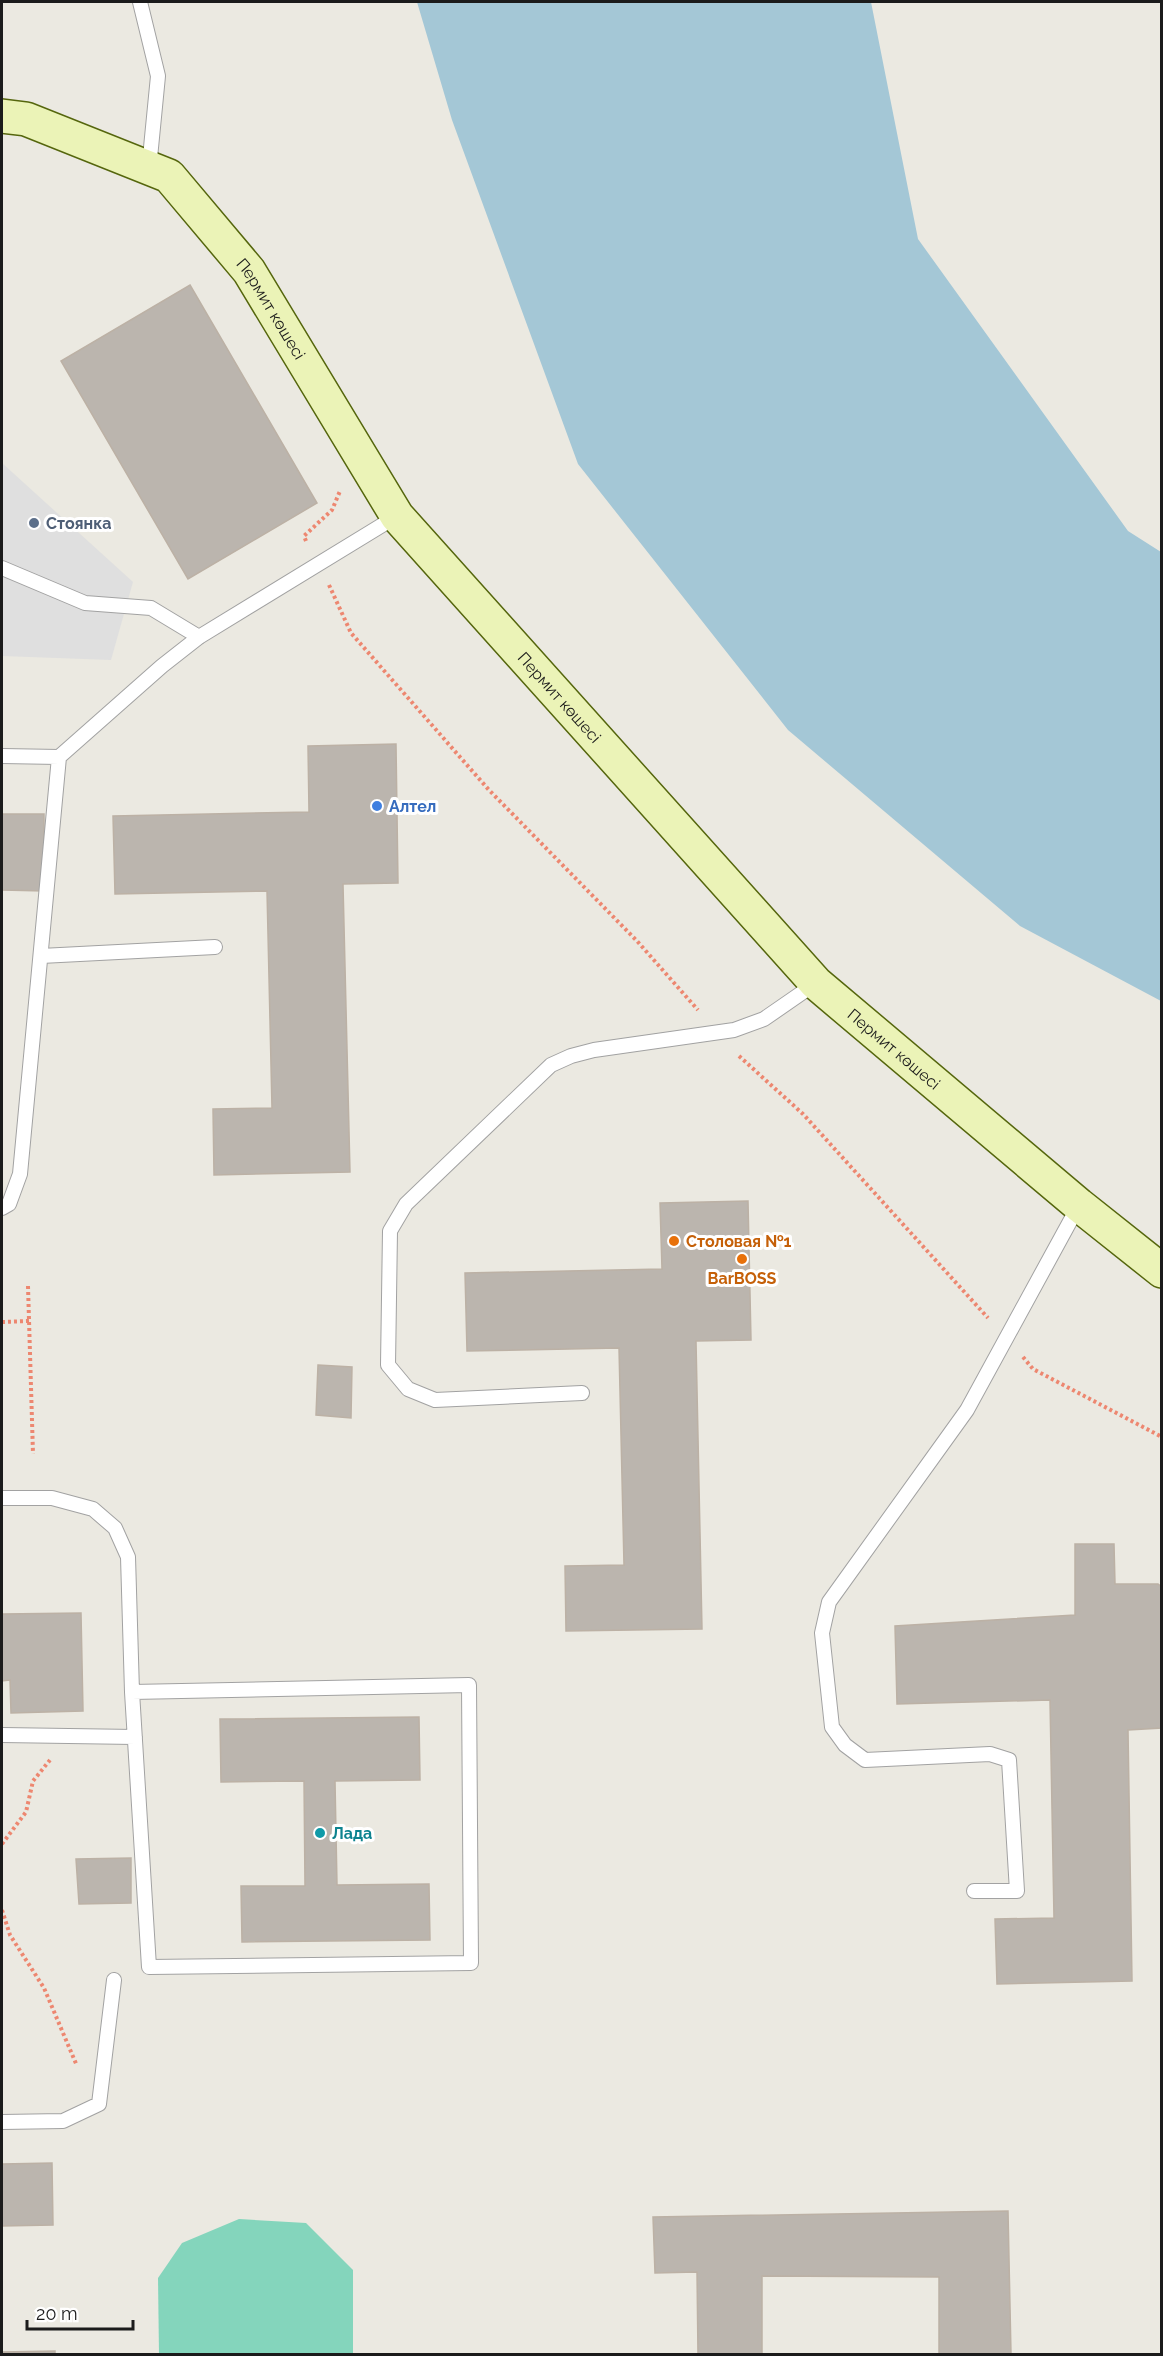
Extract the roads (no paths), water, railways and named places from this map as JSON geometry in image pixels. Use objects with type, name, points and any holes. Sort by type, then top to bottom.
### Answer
[{"type":"main road","name":"Пермит көшесі","points":[[2,116],[26,119],[169,176],[249,271],[397,516],[816,983],[1161,1271]]},
{"type":"lane","points":[[140,2],[158,76],[149,168]]},
{"type":"lane","points":[[2,756],[59,757],[162,666],[199,638],[397,516]]},
{"type":"lane","points":[[2,568],[85,603],[151,608],[199,638]]},
{"type":"lane","points":[[2,1208],[9,1204],[20,1174],[59,757]]},
{"type":"lane","points":[[41,956],[215,947]]},
{"type":"lane","points":[[582,1393],[435,1400],[408,1389],[388,1365],[390,1231],[406,1204],[551,1065],[571,1056],[594,1050],[734,1030],[764,1020],[816,983]]},
{"type":"lane","points":[[975,1890],[1017,1891],[1009,1760],[990,1754],[865,1760],[845,1745],[832,1727],[822,1633],[829,1602],[968,1410],[1080,1205]]},
{"type":"lane","points":[[2,1498],[52,1498],[93,1509],[115,1528],[128,1557],[132,1692],[149,1967],[471,1963],[469,1685],[132,1692]]},
{"type":"lane","points":[[2,1735],[135,1737]]},
{"type":"lane","points":[[2,2122],[63,2121],[99,2104],[114,1980]]},
{"type":"water","points":[[417,2],[871,2],[918,239],[1128,531],[1161,552],[1161,1001],[1020,926],[788,730],[578,464],[452,120]]},
{"type":"place","name":"Стоянка","points":[[34,523]]},
{"type":"place","name":"Алтел","points":[[377,806]]},
{"type":"place","name":"Столовая №1","points":[[674,1241]]},
{"type":"place","name":"BarBOSS","points":[[742,1259]]},
{"type":"place","name":"Лада","points":[[320,1833]]}]
